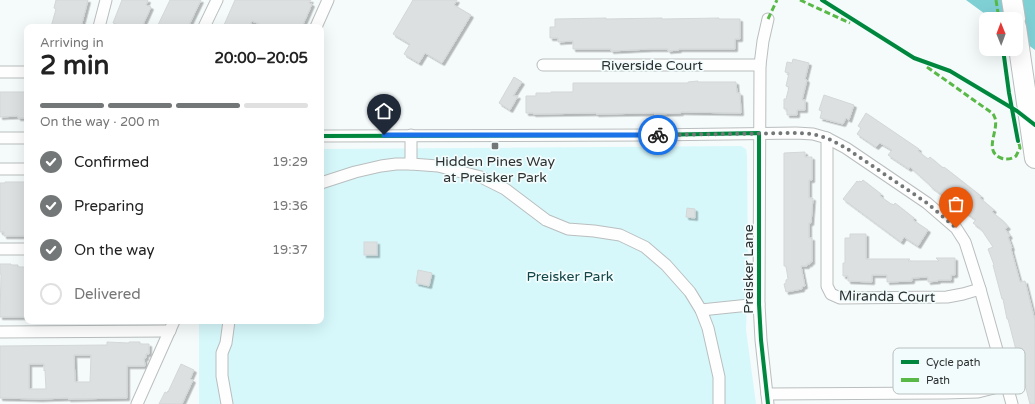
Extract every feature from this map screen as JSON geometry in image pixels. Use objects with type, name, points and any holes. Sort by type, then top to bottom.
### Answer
[{"type":"highway","points":[[1012,0],[1014,12]]},
{"type":"highway","points":[[1020,56],[1034,152]]},
{"type":"street","points":[[100,24],[106,0]]},
{"type":"street","points":[[205,24],[217,0]]},
{"type":"street","points":[[317,24],[328,0]]},
{"type":"street","name":"Preisker Lane","points":[[767,399],[759,304],[759,133],[760,65],[768,19]]},
{"type":"street","name":"Riverside Court","points":[[543,65],[760,65]]},
{"type":"street","points":[[0,72],[24,72]]},
{"type":"street","points":[[324,136],[650,135],[759,133],[813,134],[827,138],[846,148],[927,203],[956,228],[965,242],[980,289],[996,348]]},
{"type":"street","points":[[410,164],[411,135]]},
{"type":"street","points":[[0,138],[24,138]]},
{"type":"street","name":"Miranda Court","points":[[827,138],[827,286],[831,294],[840,298],[947,297],[980,289]]},
{"type":"street","points":[[324,182],[355,172],[381,166],[396,164],[438,166],[481,177],[505,190],[546,220],[568,229],[620,235],[645,247],[666,265],[690,292],[701,310],[708,328],[718,371],[720,404]]},
{"type":"street","points":[[0,169],[24,169]]},
{"type":"street","points":[[0,249],[24,249]]},
{"type":"street","points":[[701,310],[759,304]]},
{"type":"street","points":[[226,404],[222,376],[222,353],[226,343],[229,324]]},
{"type":"street","points":[[0,332],[172,326],[137,404]]},
{"type":"street","points":[[767,399],[915,394]]},
{"type":"street","points":[[1009,394],[1012,404]]},
{"type":"green space","name":"Preisker Park","points":[[741,146],[746,149],[747,155],[748,277],[746,330],[756,404],[199,404],[199,324],[324,324],[324,149]]},
{"type":"water","points":[[966,0],[1035,0],[1035,50],[1023,41],[1023,12],[982,12]]},
{"type":"building","points":[[56,0],[88,0],[82,24],[52,24],[56,9],[54,8]]},
{"type":"building","points":[[122,0],[148,0],[146,5],[151,7],[143,24],[113,23]]},
{"type":"building","points":[[170,0],[201,0],[189,24],[158,24]]},
{"type":"building","points":[[235,0],[311,0],[309,3],[312,4],[303,24],[259,24],[252,21],[250,24],[224,24]]},
{"type":"building","points":[[413,0],[457,0],[454,5],[471,15],[442,63],[425,53],[419,63],[404,54],[410,44],[393,34]]},
{"type":"building","points":[[555,19],[740,19],[740,39],[735,39],[735,49],[679,49],[668,51],[668,49],[650,49],[611,51],[611,49],[573,49],[573,41],[558,42],[558,38],[550,38],[550,27],[555,27]]},
{"type":"building","points":[[793,59],[809,63],[802,100],[805,100],[805,110],[797,110],[797,115],[787,115],[787,109],[784,109],[784,99],[786,99],[789,87],[786,86],[789,73],[785,72],[787,62],[792,63]]},
{"type":"building","points":[[514,77],[522,82],[513,96],[518,96],[510,110],[499,103]]},
{"type":"building","points":[[698,81],[736,82],[737,93],[740,93],[741,113],[526,113],[526,96],[536,96],[536,93],[573,92],[573,83],[688,83]]},
{"type":"building","points":[[0,92],[24,92],[24,118],[18,118],[18,116],[0,117]]},
{"type":"building","points":[[824,95],[854,105],[849,120],[846,118],[843,124],[820,118],[822,111],[819,110]]},
{"type":"building","points":[[866,113],[919,149],[918,151],[928,159],[930,157],[943,168],[944,167],[981,196],[980,198],[994,210],[992,212],[1008,227],[1005,229],[1010,236],[1008,237],[1020,282],[1025,281],[1035,321],[1035,404],[1030,404],[1025,385],[1025,348],[1016,348],[994,265],[988,249],[993,247],[981,229],[973,223],[976,220],[930,186],[910,167],[909,169],[888,155],[892,150],[880,143],[876,147],[857,134],[861,128],[858,126]]},
{"type":"building","points":[[805,152],[805,157],[812,157],[812,180],[809,180],[809,198],[813,198],[811,223],[809,223],[809,238],[812,238],[812,262],[807,264],[807,266],[801,266],[805,286],[802,287],[802,289],[786,292],[784,284],[788,279],[786,266],[784,266],[784,153]]},
{"type":"building","points":[[863,180],[881,194],[880,196],[891,204],[894,205],[895,203],[914,218],[913,220],[928,230],[918,246],[904,237],[901,242],[843,199],[857,181],[861,182]]},
{"type":"building","points":[[24,182],[24,236],[4,236],[4,232],[0,232],[0,183]]},
{"type":"building","points":[[687,208],[695,209],[695,218],[686,217]]},
{"type":"building","points":[[850,234],[866,234],[866,259],[910,259],[908,261],[939,261],[936,258],[955,258],[955,275],[951,275],[951,280],[928,282],[928,277],[912,278],[912,281],[887,282],[887,275],[872,275],[872,282],[848,281],[848,276],[843,276],[843,263],[845,263],[845,238],[850,238]]},
{"type":"building","points":[[364,242],[377,242],[377,255],[364,255]]},
{"type":"building","points":[[0,264],[11,264],[18,265],[18,267],[24,267],[24,317],[0,317]]},
{"type":"building","points":[[418,270],[432,273],[429,286],[416,283]]},
{"type":"building","points":[[107,342],[140,342],[140,344],[149,344],[149,354],[146,354],[146,358],[144,358],[145,366],[127,366],[127,398],[0,398],[0,346],[107,345]],"holes":[[[74,355],[91,355],[90,382],[75,382]],[[29,364],[44,364],[46,389],[29,389]]]},
{"type":"building","points":[[181,364],[194,370],[190,379],[193,380],[182,404],[159,404],[165,392],[168,392]]},
{"type":"marked path","points":[[768,19],[777,0]]},
{"type":"marked path","points":[[800,0],[850,23]]},
{"type":"marked path","points":[[996,0],[998,12]]},
{"type":"marked path","points":[[927,67],[993,114],[996,123],[992,146],[996,155],[1005,159],[1016,156],[1020,148],[1018,139]]},
{"type":"cycle path","points":[[822,0],[914,58],[950,71],[1017,111],[1035,125]]},
{"type":"cycle path","points":[[1004,56],[1018,141]]},
{"type":"cycle path","points":[[324,136],[651,135],[759,133],[759,304],[761,340],[768,404]]},
{"type":"way so far","points":[[658,135],[796,133],[813,134],[827,138],[846,148],[927,203],[956,228]]},
{"type":"place","name":"Hidden Pines Way at Preisker Park","points":[[495,146]]},
{"type":"route","points":[[384,135],[658,135]]}]
